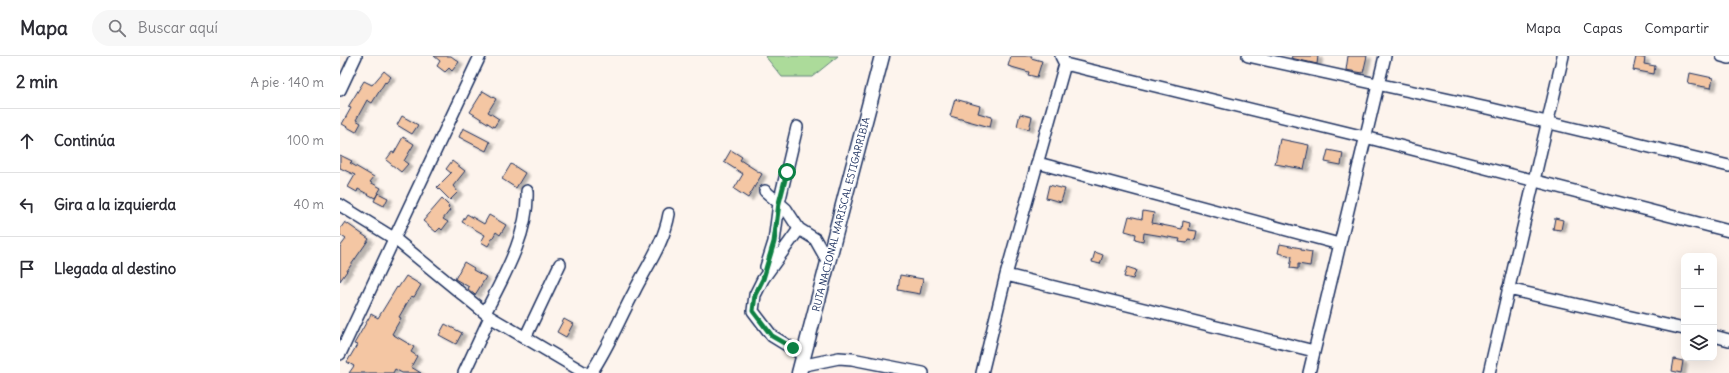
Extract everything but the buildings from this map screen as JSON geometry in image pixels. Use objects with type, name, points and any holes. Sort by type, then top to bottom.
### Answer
[{"type":"main road","name":"RUTA NACIONAL MARISCAL ESTIGARRIBIA","points":[[801,365],[882,56]]},
{"type":"street","points":[[340,90],[356,56]]},
{"type":"street","points":[[340,354],[480,56]]},
{"type":"street","points":[[1248,56],[1377,84],[1729,166]]},
{"type":"street","points":[[1309,373],[1364,137],[1385,56]]},
{"type":"street","points":[[1489,373],[1563,56]]},
{"type":"street","points":[[1722,56],[1729,58]]},
{"type":"street","points":[[982,373],[1006,275],[1038,163],[1063,60],[1729,231]]},
{"type":"street","points":[[763,279],[774,242],[779,203],[797,127]]},
{"type":"street","points":[[1038,163],[1339,244]]},
{"type":"street","points":[[464,373],[522,232],[527,211],[527,191]]},
{"type":"street","points":[[765,191],[786,209],[800,229],[815,239],[828,262]]},
{"type":"street","points":[[340,205],[395,239],[488,315],[585,373]]},
{"type":"street","points":[[591,373],[606,352],[634,291],[646,271],[667,228],[669,214]]},
{"type":"street","points":[[800,229],[763,279],[755,295],[753,311],[772,336],[801,365],[839,358],[852,359],[923,373]]},
{"type":"street","points":[[525,338],[560,264]]},
{"type":"street","points":[[1006,275],[1314,351]]},
{"type":"street","points":[[1508,289],[1681,328]]},
{"type":"street","points":[[1717,337],[1729,340]]},
{"type":"street","points":[[818,373],[827,361]]},
{"type":"green space","points":[[765,56],[838,56],[812,77],[782,77]]},
{"type":"route","points":[[787,172],[779,203],[774,242],[763,279],[755,295],[753,311],[772,336],[793,348]]}]
